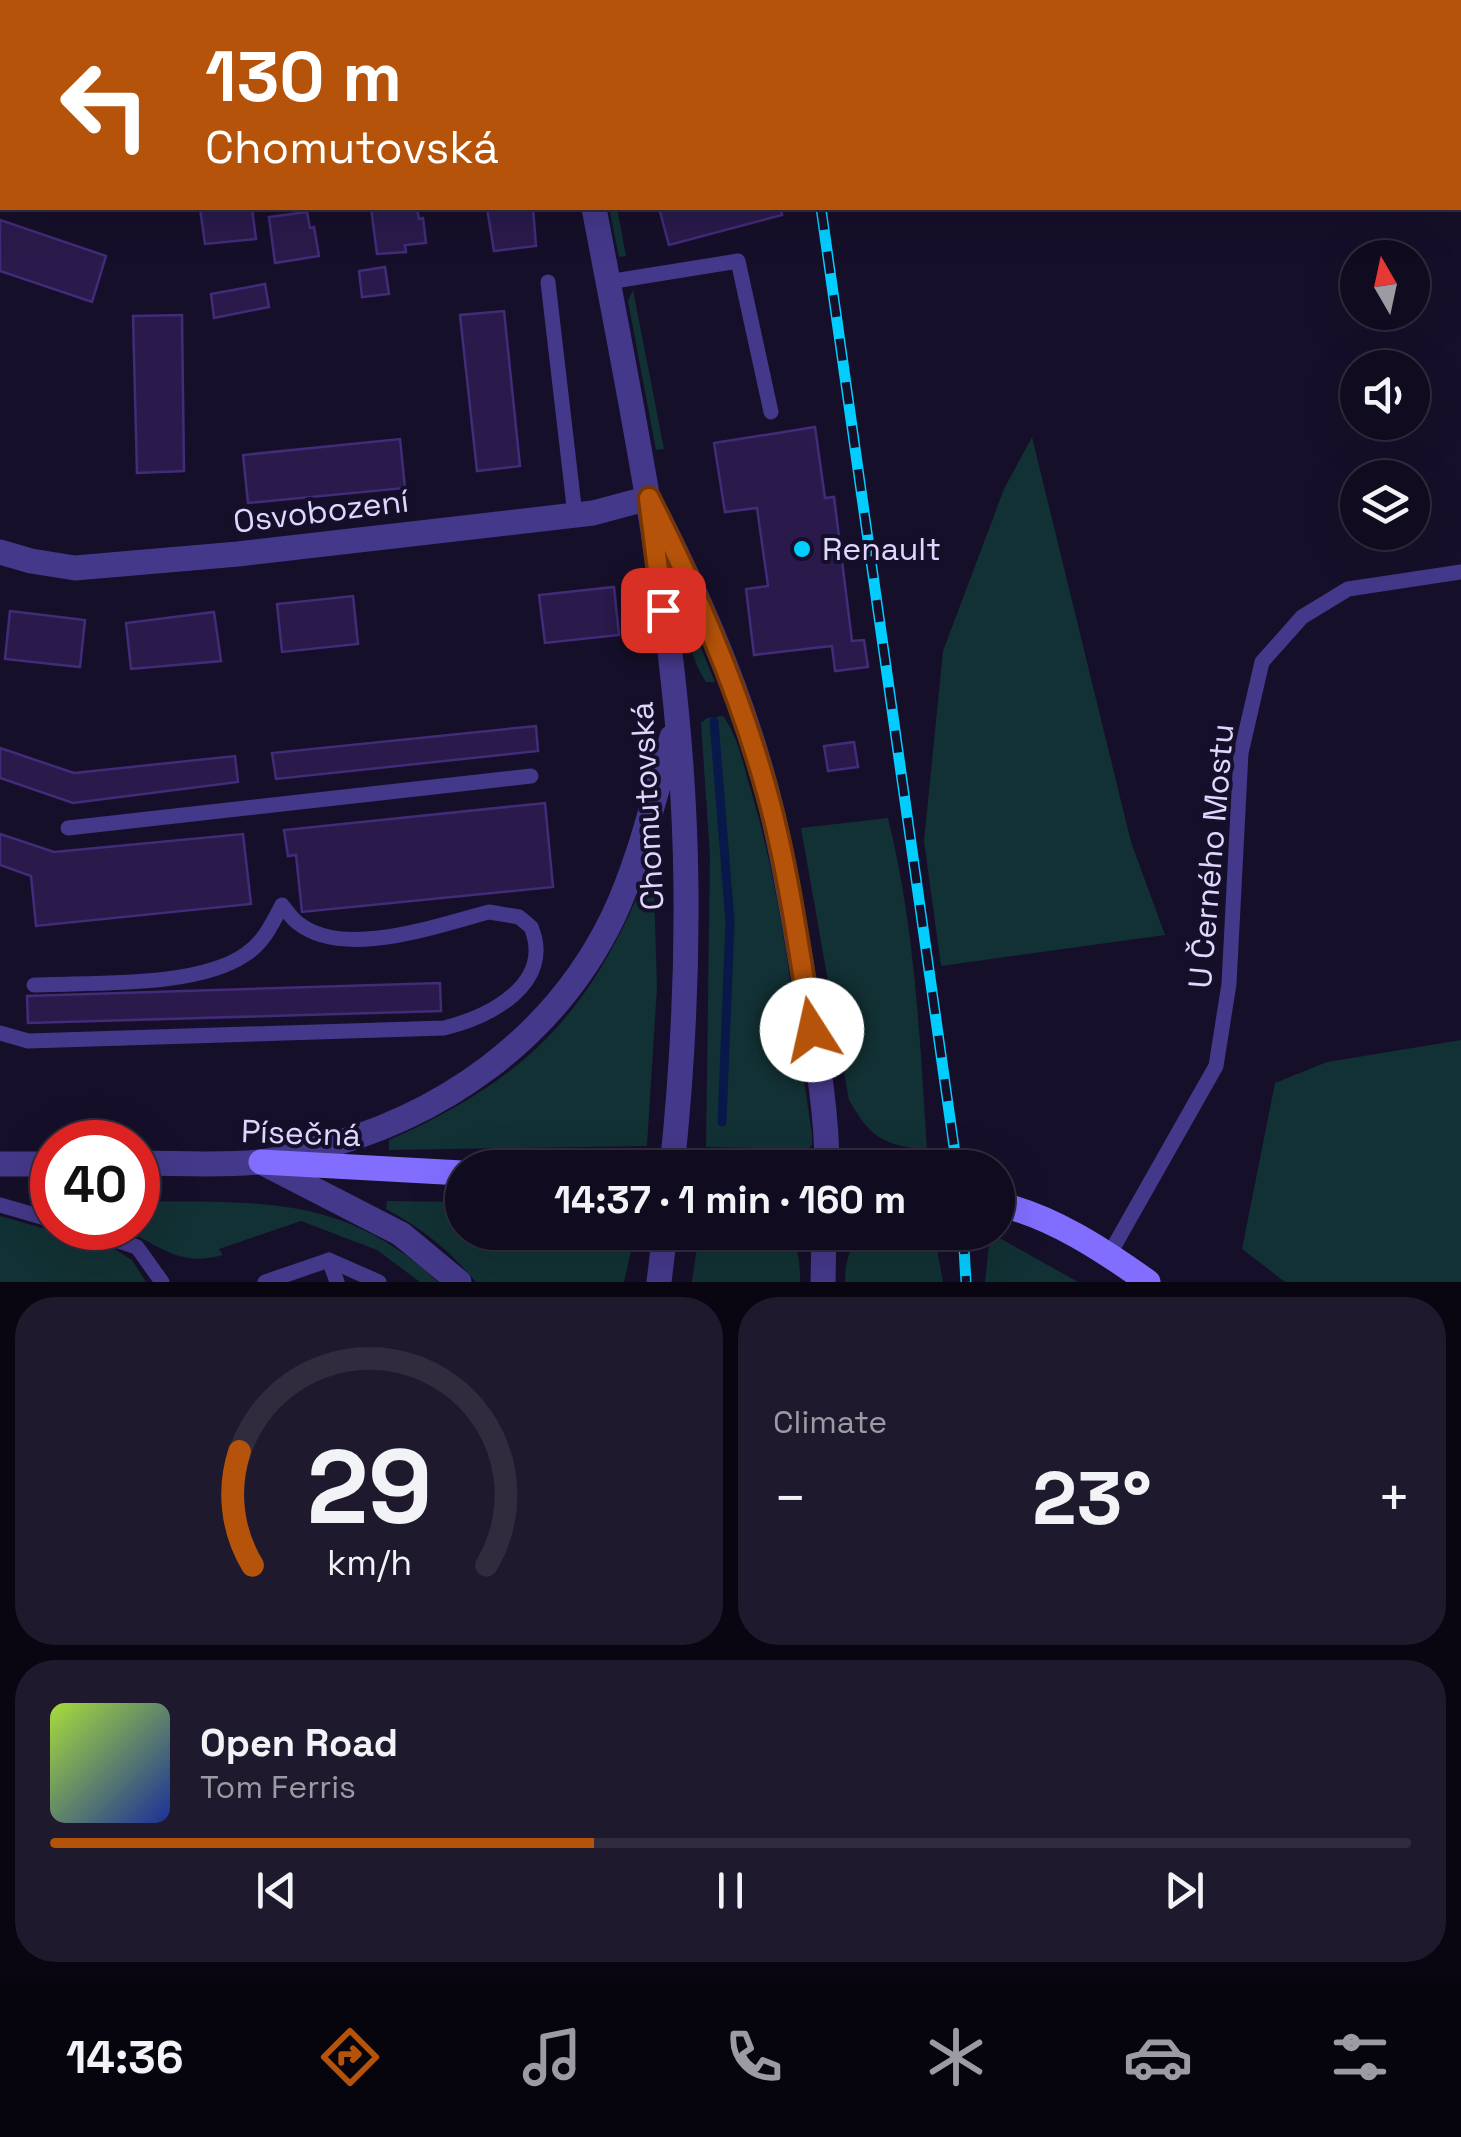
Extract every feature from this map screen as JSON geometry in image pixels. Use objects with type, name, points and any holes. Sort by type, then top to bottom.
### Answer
[{"type":"main road","name":"Písečná","points":[[262,1162],[445,1172]]},
{"type":"main road","points":[[1015,1209],[1109,1255],[1148,1282]]},
{"type":"street","name":"Chomutovská","points":[[594,210],[649,498],[677,721],[684,816],[686,976],[684,1053],[674,1150]]},
{"type":"street","name":"Osvobození","points":[[0,552],[31,562],[75,568],[238,554],[584,514],[649,498]]},
{"type":"street","points":[[649,498],[692,583],[768,794],[788,885],[824,1102],[826,1150]]},
{"type":"street","points":[[262,1162],[350,1141],[406,1118],[472,1080],[538,1026],[580,976],[614,916],[645,832],[677,721]]},
{"type":"street","points":[[262,1162],[402,1234],[459,1282]]},
{"type":"street","name":"Písečná","points":[[160,1163],[262,1162]]},
{"type":"street","points":[[0,1164],[30,1164]]},
{"type":"street","points":[[659,1282],[663,1250]]},
{"type":"street","points":[[823,1282],[824,1250]]},
{"type":"lane","points":[[608,282],[738,261],[771,412]]},
{"type":"lane","points":[[548,282],[584,514]]},
{"type":"lane","name":"U Černého Mostu","points":[[1109,1255],[1216,1066],[1229,984],[1241,754],[1262,662],[1302,617],[1348,588],[1461,572]]},
{"type":"lane","points":[[68,828],[532,776]]},
{"type":"lane","points":[[0,1033],[28,1040],[444,1028],[484,1016],[504,1004],[535,964],[537,946],[531,927],[506,912],[489,912],[390,938],[361,940],[325,934],[299,924],[282,905],[266,936],[247,954],[220,968],[186,977],[34,985]]},
{"type":"lane","points":[[0,1204],[30,1213]]},
{"type":"lane","points":[[139,1250],[162,1282]]},
{"type":"lane","points":[[265,1282],[329,1260],[379,1282]]},
{"type":"lane","points":[[329,1260],[337,1282]]},
{"type":"green space","points":[[609,210],[617,210],[626,256],[619,257]]},
{"type":"green space","points":[[633,290],[664,449],[656,450],[628,301]]},
{"type":"green space","points":[[1032,437],[1131,842],[1165,935],[941,966],[924,841],[943,651],[1004,489]]},
{"type":"green space","points":[[687,614],[715,682],[706,682],[697,665]]},
{"type":"green space","points":[[723,716],[739,750],[772,873],[812,1134],[808,1149],[706,1147],[710,856],[701,723]]},
{"type":"green space","points":[[888,818],[910,942],[927,1150],[880,1138],[849,1100],[801,828]]},
{"type":"green space","points":[[653,858],[657,987],[647,1146],[389,1150],[389,1140],[484,1089],[522,1061],[554,1030],[583,995],[608,955]]},
{"type":"green space","points":[[1461,1040],[1461,1282],[1285,1282],[1242,1249],[1275,1083],[1327,1062]]},
{"type":"green space","points":[[160,1201],[261,1204],[333,1218],[368,1232],[403,1253],[438,1282],[420,1282],[377,1250],[301,1221],[219,1249],[223,1255],[192,1258],[160,1248]]},
{"type":"green space","points":[[387,1201],[445,1202],[445,1250],[631,1250],[624,1282],[476,1282],[435,1241],[386,1209]]},
{"type":"green space","points":[[0,1216],[30,1224],[30,1250],[116,1250],[132,1260],[146,1282],[0,1282]]},
{"type":"green space","points":[[1015,1247],[1078,1282],[985,1282],[988,1250],[1015,1250]]},
{"type":"green space","points":[[697,1250],[796,1250],[800,1282],[692,1282]]},
{"type":"green space","points":[[852,1250],[937,1250],[943,1282],[845,1282]]},
{"type":"building","points":[[200,210],[252,210],[256,239],[205,244]]},
{"type":"building","points":[[371,210],[417,210],[419,219],[423,218],[426,243],[405,245],[406,252],[377,254]]},
{"type":"building","points":[[487,210],[533,210],[536,246],[494,251]]},
{"type":"building","points":[[660,210],[781,210],[782,215],[669,245]]},
{"type":"building","points":[[307,212],[319,256],[275,263],[269,217]]},
{"type":"building","points":[[0,220],[106,256],[92,302],[0,271]]},
{"type":"building","points":[[385,267],[389,294],[362,297],[359,271]]},
{"type":"building","points":[[265,284],[269,307],[214,318],[211,294]]},
{"type":"building","points":[[504,311],[520,466],[477,471],[460,315]]},
{"type":"building","points":[[182,315],[184,471],[137,473],[133,316]]},
{"type":"building","name":"Renault","points":[[815,427],[825,498],[834,497],[852,641],[864,640],[868,667],[835,671],[832,646],[754,655],[746,589],[768,586],[757,508],[725,512],[714,443]]},
{"type":"building","points":[[400,439],[405,488],[248,503],[243,455]]},
{"type":"building","points":[[614,587],[619,635],[545,643],[539,595]]},
{"type":"building","points":[[353,596],[358,644],[282,652],[277,604]]},
{"type":"building","points":[[10,611],[85,620],[80,667],[5,659]]},
{"type":"building","points":[[214,612],[221,661],[131,669],[126,623]]},
{"type":"building","points":[[536,726],[538,751],[276,779],[272,753]]},
{"type":"building","points":[[854,742],[858,767],[828,771],[824,746]]},
{"type":"building","points":[[0,748],[74,773],[235,756],[238,782],[73,803],[0,778]]},
{"type":"building","points":[[545,803],[553,887],[302,912],[296,855],[288,856],[284,830]]},
{"type":"building","points":[[0,834],[54,852],[243,834],[251,904],[36,926],[31,876],[0,865]]},
{"type":"building","points":[[440,983],[441,1011],[28,1023],[27,996]]},
{"type":"waterway","points":[[714,721],[730,922],[722,1122]]},
{"type":"railway","points":[[821,210],[954,1150]]},
{"type":"railway","points":[[964,1250],[966,1282]]},
{"type":"place","name":"Renault","points":[[802,549]]},
{"type":"route","points":[[663,610],[649,498],[692,583],[768,794],[812,1030]]}]
